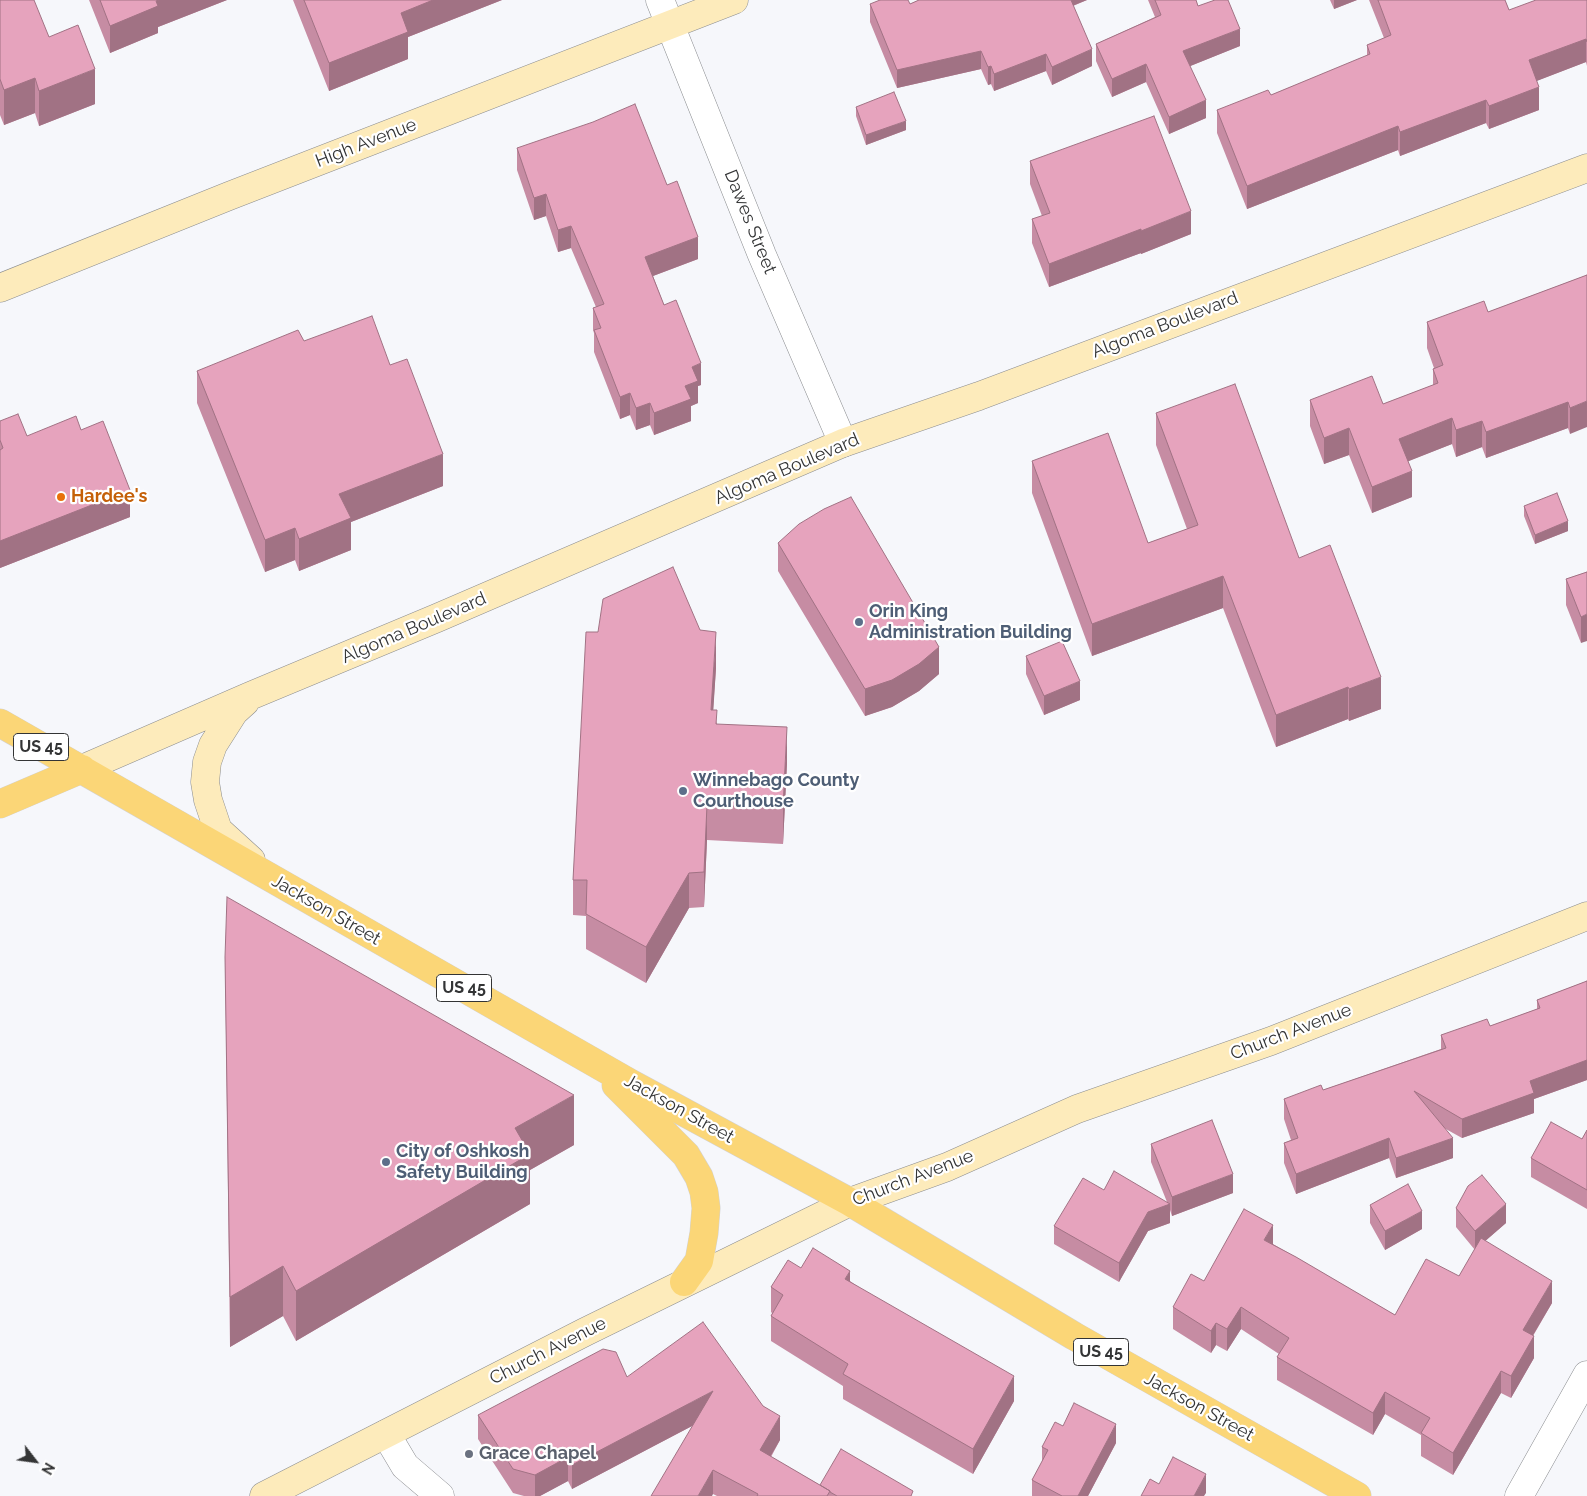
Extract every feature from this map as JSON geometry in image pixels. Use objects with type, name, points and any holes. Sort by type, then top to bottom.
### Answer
[{"type":"main road","name":"High Avenue","points":[[0,288],[246,189],[734,0]]},
{"type":"main road","name":"Algoma Boulevard","points":[[0,804],[843,443],[979,396],[1587,168]]},
{"type":"main road","points":[[250,696],[234,712],[213,745],[207,762],[206,782],[208,800],[218,830],[273,879]]},
{"type":"main road","name":"Jackson Street","points":[[0,724],[594,1062],[850,1202],[1074,1336],[1357,1496]]},
{"type":"main road","name":"Church Avenue","points":[[264,1496],[684,1282],[850,1202],[947,1167],[1077,1109],[1271,1041],[1587,916]]},
{"type":"main road","points":[[594,1062],[686,1155],[699,1177],[705,1203],[704,1233],[699,1261],[684,1282]]},
{"type":"street","name":"Dawes Street","points":[[660,0],[762,255],[843,443]]},
{"type":"street","points":[[1519,1496],[1587,1375]]},
{"type":"street","points":[[386,1434],[405,1466],[440,1496]]},
{"type":"building","points":[[0,0],[34,0],[49,37],[78,25],[95,69],[39,91],[35,78],[4,90],[0,79]]},
{"type":"building","points":[[100,0],[159,0],[156,1],[158,6],[110,26]]},
{"type":"building","points":[[304,0],[433,0],[401,13],[408,32],[329,63]]},
{"type":"building","points":[[880,0],[908,0],[910,4],[919,0],[1071,0],[1092,49],[1052,67],[1046,54],[994,74],[991,66],[988,67],[981,51],[897,70],[870,4]]},
{"type":"building","points":[[1155,0],[1196,0],[1198,6],[1215,0],[1228,0],[1240,29],[1183,51],[1206,100],[1169,117],[1146,64],[1112,79],[1096,44],[1161,15]]},
{"type":"building","points":[[1378,0],[1505,0],[1509,10],[1536,0],[1587,0],[1587,42],[1586,39],[1529,60],[1539,87],[1489,106],[1486,100],[1400,132],[1398,126],[1247,186],[1217,110],[1268,90],[1271,95],[1370,54],[1367,45],[1391,35]]},
{"type":"building","points":[[894,92],[906,121],[866,135],[856,107]]},
{"type":"building","points":[[635,104],[667,185],[677,181],[698,237],[645,257],[664,305],[676,300],[701,363],[692,367],[698,381],[685,386],[691,399],[654,413],[650,403],[636,408],[630,393],[620,397],[594,330],[601,328],[593,308],[604,304],[571,226],[558,230],[546,194],[534,198],[517,148],[593,122]]},
{"type":"building","points":[[1154,116],[1191,211],[1049,264],[1032,219],[1050,213],[1030,161]]},
{"type":"building","points":[[1587,275],[1587,401],[1570,408],[1568,402],[1486,432],[1482,421],[1456,430],[1452,418],[1399,439],[1412,471],[1372,487],[1349,428],[1324,438],[1310,400],[1372,376],[1383,404],[1438,383],[1433,369],[1443,365],[1427,322],[1484,301],[1488,312]]},
{"type":"building","points":[[372,316],[390,365],[407,359],[443,454],[339,494],[351,518],[299,539],[295,528],[265,540],[197,371],[298,330],[304,341]]},
{"type":"building","points":[[1235,384],[1299,558],[1330,545],[1381,677],[1349,689],[1348,687],[1276,715],[1223,576],[1092,624],[1032,461],[1108,433],[1148,543],[1198,525],[1156,413]]},
{"type":"building","name":"Hardee's","points":[[18,414],[27,436],[76,416],[81,430],[103,421],[130,490],[0,541],[0,450],[3,448],[0,440],[0,421]]},
{"type":"building","points":[[1557,493],[1568,521],[1535,535],[1524,506]]},
{"type":"building","name":"Orin King Administration Building","points":[[851,497],[939,647],[919,664],[892,680],[865,689],[778,543],[799,524],[824,509]]},
{"type":"building","name":"Winnebago County Courthouse","points":[[673,567],[700,630],[716,632],[711,710],[717,710],[716,724],[787,727],[783,808],[707,805],[704,872],[689,873],[646,947],[586,914],[587,880],[573,880],[586,632],[598,632],[603,599]]},
{"type":"building","points":[[1587,572],[1587,614],[1581,617],[1566,579]]},
{"type":"building","points":[[1062,641],[1080,681],[1044,696],[1026,656]]},
{"type":"building","name":"City of Oshkosh Safety Building","points":[[227,897],[574,1095],[515,1128],[530,1154],[296,1291],[283,1266],[230,1297],[225,957]]},
{"type":"building","points":[[1587,981],[1587,1060],[1530,1081],[1534,1093],[1462,1119],[1414,1091],[1453,1138],[1396,1158],[1389,1138],[1296,1174],[1284,1143],[1298,1138],[1284,1099],[1321,1085],[1323,1090],[1446,1048],[1441,1035],[1487,1019],[1490,1026],[1540,1008],[1537,1000]]},
{"type":"building","points":[[1212,1120],[1233,1174],[1172,1197],[1151,1144]]},
{"type":"building","points":[[1551,1122],[1582,1139],[1587,1130],[1587,1190],[1531,1158]]},
{"type":"building","points":[[1114,1171],[1170,1204],[1148,1212],[1119,1263],[1054,1226],[1083,1178],[1104,1190]]},
{"type":"building","points":[[1482,1175],[1506,1204],[1475,1231],[1456,1208],[1468,1186]]},
{"type":"building","points":[[1408,1184],[1422,1211],[1385,1231],[1370,1205]]},
{"type":"building","points":[[1244,1209],[1273,1225],[1264,1240],[1395,1315],[1426,1259],[1459,1276],[1481,1238],[1552,1281],[1523,1330],[1534,1336],[1511,1376],[1501,1371],[1453,1453],[1421,1433],[1430,1418],[1385,1392],[1373,1413],[1277,1357],[1289,1338],[1241,1307],[1227,1329],[1216,1323],[1211,1331],[1173,1307],[1191,1274],[1204,1281]]},
{"type":"building","points":[[813,1248],[850,1271],[845,1279],[1014,1376],[973,1449],[843,1374],[848,1364],[771,1316],[783,1295],[771,1287],[788,1260],[801,1268]]},
{"type":"building","points":[[703,1322],[763,1406],[780,1416],[760,1450],[830,1491],[827,1496],[757,1496],[758,1494],[713,1470],[698,1496],[651,1496],[713,1391],[572,1465],[568,1457],[535,1475],[513,1469],[478,1415],[603,1349],[616,1352],[627,1377]]},
{"type":"building","points":[[1074,1403],[1116,1424],[1078,1496],[1062,1496],[1032,1480],[1048,1450],[1042,1447],[1055,1422],[1063,1426]]},
{"type":"building","points":[[841,1449],[913,1491],[911,1496],[837,1496],[830,1492],[820,1485]]},
{"type":"building","points":[[1173,1457],[1206,1474],[1194,1496],[1141,1496],[1150,1479],[1159,1484]]},
{"type":"place","name":"Hardee's","points":[[61,497]]},
{"type":"place","name":"Orin King Administration Building","points":[[859,622]]},
{"type":"place","name":"Winnebago County Courthouse","points":[[683,791]]},
{"type":"place","name":"City of Oshkosh Safety Building","points":[[386,1162]]},
{"type":"place","name":"Grace Chapel","points":[[469,1454]]}]
